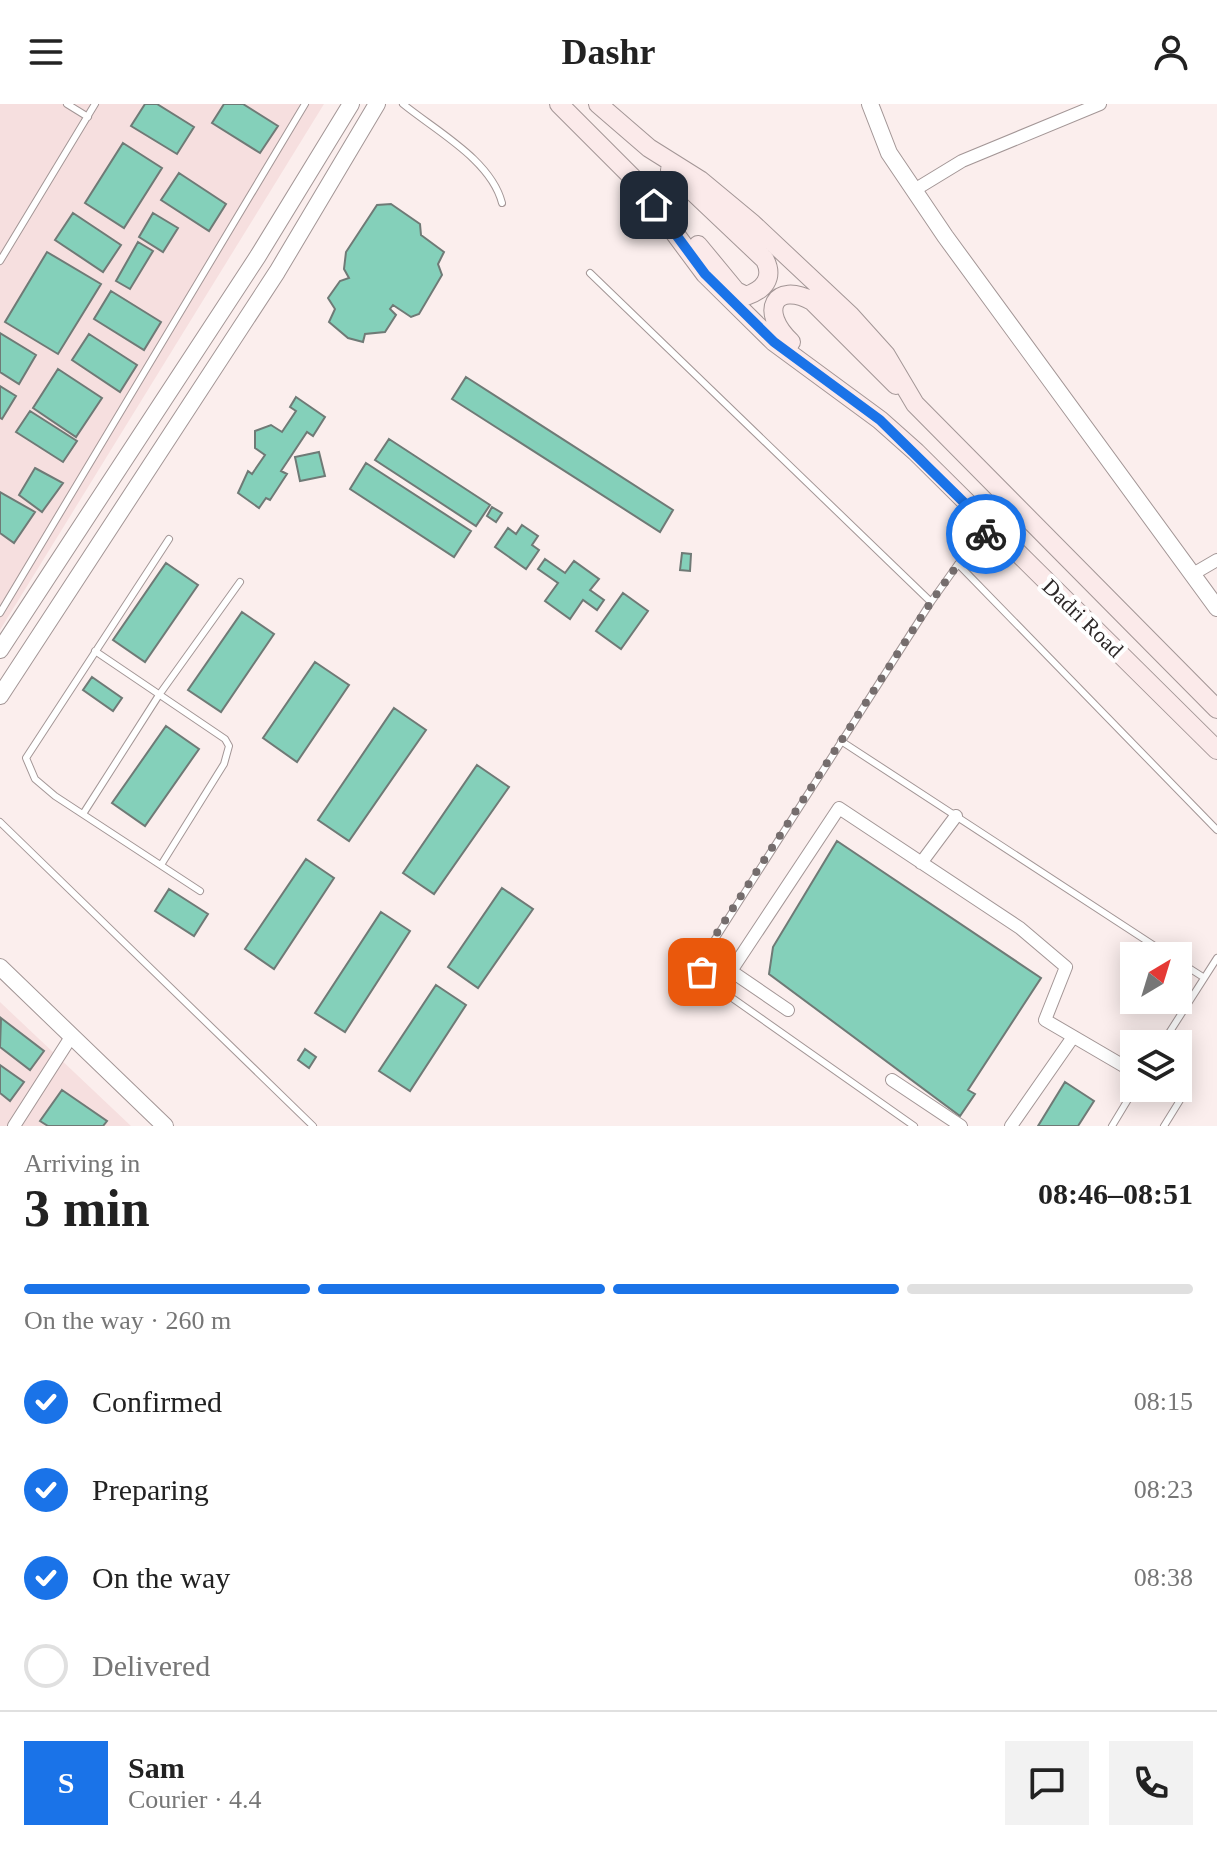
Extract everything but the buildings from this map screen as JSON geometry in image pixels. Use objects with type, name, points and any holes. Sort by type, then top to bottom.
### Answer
[{"type":"main road","name":"Dadri Road","points":[[559,104],[684,228],[736,291],[746,296],[763,288],[770,270],[765,260],[649,148],[598,104]]},
{"type":"main road","name":"Dadri Road","points":[[649,148],[700,180],[753,224],[850,315],[886,355],[915,404]]},
{"type":"main road","name":"Dadri Road","points":[[636,181],[715,284],[774,342],[880,420]]},
{"type":"main road","name":"Dadri Road","points":[[1217,709],[812,301],[802,296],[786,295],[776,302],[771,314],[775,327],[880,420],[1217,750]]},
{"type":"street","points":[[0,650],[351,104]]},
{"type":"street","points":[[0,696],[277,272],[377,104]]},
{"type":"street","points":[[870,104],[889,153],[945,236],[1217,608]]},
{"type":"street","points":[[916,189],[962,161],[1100,104]]},
{"type":"street","points":[[330,140],[348,152]]},
{"type":"street","points":[[1193,574],[1217,560]]},
{"type":"street","points":[[788,1010],[731,971],[839,808],[1020,928],[1066,967],[1045,1020],[1120,1064]]},
{"type":"street","points":[[921,863],[956,816]]},
{"type":"street","points":[[0,967],[165,1126]]},
{"type":"street","points":[[14,1126],[71,1037]]},
{"type":"street","points":[[1011,1126],[1073,1037]]},
{"type":"street","points":[[892,1080],[961,1126]]},
{"type":"lane","points":[[67,104],[88,117]]},
{"type":"lane","points":[[1,257],[95,104]]},
{"type":"lane","points":[[0,613],[305,104]]},
{"type":"lane","points":[[403,104],[485,170],[499,190],[502,203]]},
{"type":"lane","points":[[590,273],[931,602]]},
{"type":"lane","points":[[914,1126],[708,981],[702,972],[706,950],[931,602],[958,564],[991,529]]},
{"type":"lane","points":[[169,539],[26,758],[35,779],[200,891]]},
{"type":"lane","points":[[958,564],[1217,830]]},
{"type":"lane","points":[[83,814],[159,695],[240,582]]},
{"type":"lane","points":[[95,651],[225,739],[229,746],[224,764],[161,865]]},
{"type":"lane","points":[[841,741],[1149,942]]},
{"type":"lane","points":[[0,822],[313,1126]]},
{"type":"lane","points":[[1171,1030],[1217,958]]},
{"type":"lane","points":[[1192,970],[1203,977]]},
{"type":"lane","points":[[1112,1126],[1127,1102]]},
{"type":"lane","points":[[1164,1126],[1179,1102]]},
{"type":"shaded area","points":[[0,104],[324,104],[0,630]]},
{"type":"shaded area","points":[[0,1002],[131,1126],[0,1126]]},
{"type":"way so far","points":[[702,972],[701,961],[706,950],[931,602],[958,564],[986,534]]},
{"type":"route","points":[[654,205],[705,274],[774,342],[880,420],[916,452],[991,529],[986,534]]}]
